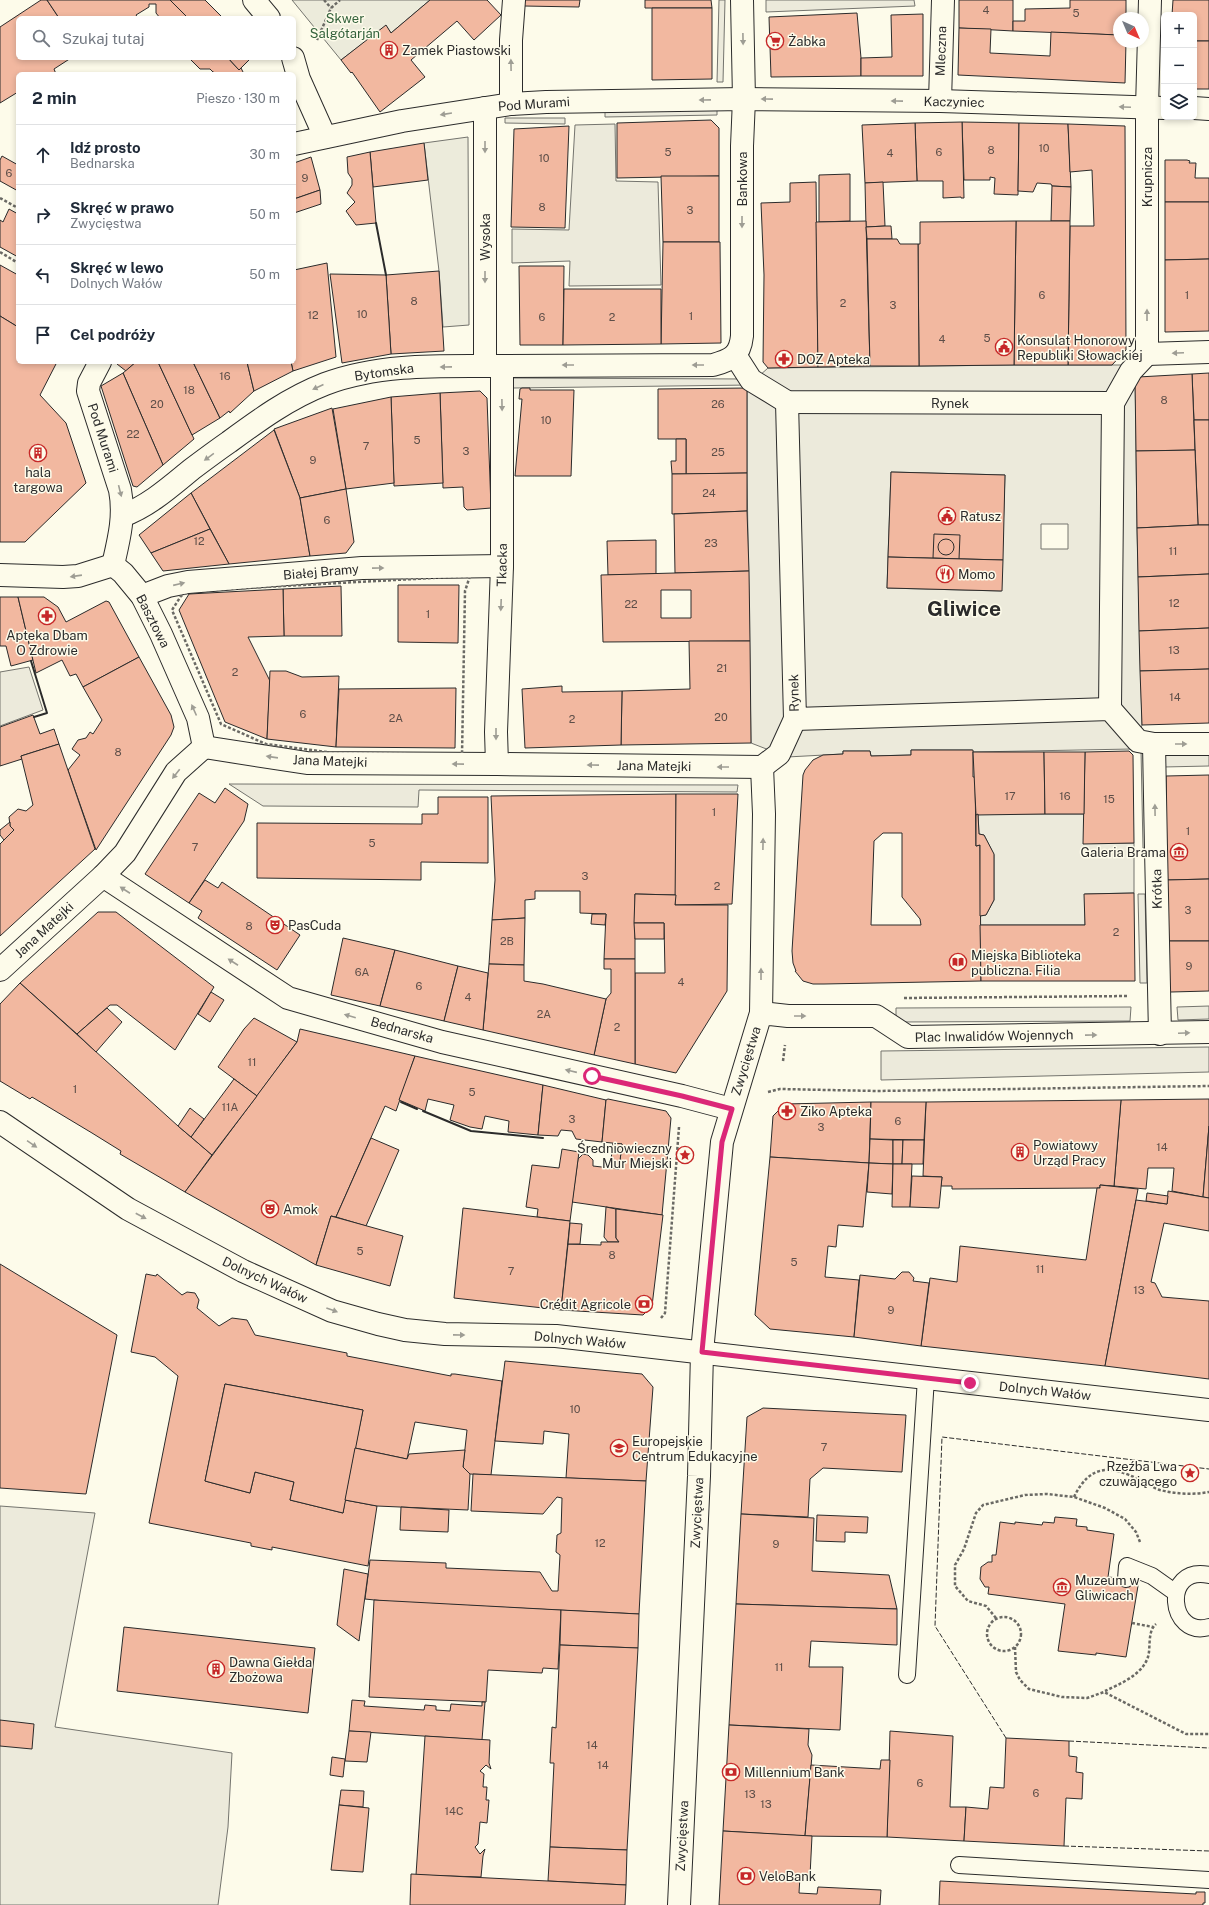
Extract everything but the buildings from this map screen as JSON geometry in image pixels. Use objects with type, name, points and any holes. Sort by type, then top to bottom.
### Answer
[{"type":"street","points":[[254,0],[267,16]]},
{"type":"street","points":[[511,104],[511,40],[514,0]]},
{"type":"street","name":"Bankowa","points":[[735,355],[741,347],[742,336],[742,146],[744,99],[742,0]]},
{"type":"street","name":"Mleczna","points":[[940,101],[943,0]]},
{"type":"street","name":"Krupnicza","points":[[1147,354],[1155,108],[1150,0]]},
{"type":"street","points":[[294,60],[299,79],[325,136]]},
{"type":"street","name":"Pod Murami","points":[[296,143],[325,136],[402,121],[511,104],[744,99]]},
{"type":"street","name":"Kaczyniec","points":[[744,99],[940,101],[1155,108]]},
{"type":"street","name":"Wysoka","points":[[485,108],[494,366]]},
{"type":"street","points":[[1197,108],[1209,108]]},
{"type":"street","points":[[1209,352],[1147,354],[1131,370],[1112,403],[1110,709],[1146,742],[1209,744]]},
{"type":"street","points":[[735,355],[751,380],[787,402]]},
{"type":"street","name":"Bytomska","points":[[122,516],[139,510],[150,503],[195,467],[273,411],[299,396],[325,384],[352,376],[409,368],[713,365],[726,361],[735,355]]},
{"type":"street","name":"Pod Murami","points":[[99,364],[89,383],[88,391],[120,490],[122,516]]},
{"type":"street","name":"Tkacka","points":[[494,366],[502,566],[496,732],[497,764]]},
{"type":"street","name":"Rynek","points":[[762,767],[780,754],[795,719],[787,402],[1112,403]]},
{"type":"street","points":[[0,575],[63,577],[88,573],[113,565],[120,534],[122,516]]},
{"type":"street","name":"Basztowa","points":[[113,565],[123,573],[142,596],[162,634],[198,718],[204,747]]},
{"type":"street","name":"Białej Bramy","points":[[142,596],[168,586],[188,582],[362,568],[502,566]]},
{"type":"street","name":"Rynek","points":[[795,719],[1110,709]]},
{"type":"street","name":"Krótka","points":[[1146,742],[1156,848],[1160,1034]]},
{"type":"street","name":"Jana Matejki","points":[[0,970],[104,876],[125,853],[176,772],[204,747],[306,763],[762,767]]},
{"type":"street","name":"Zwycięstwa","points":[[679,1905],[699,1476],[702,1352],[722,1142],[761,1013],[764,814],[762,767]]},
{"type":"street","name":"Bednarska","points":[[104,876],[288,998],[442,1042],[682,1096],[732,1109]]},
{"type":"street","name":"Plac Inwalidów Wojennych","points":[[761,1013],[788,1016],[876,1016],[908,1037],[1209,1032]]},
{"type":"street","name":"Dolnych Wałów","points":[[0,1122],[128,1209],[252,1276],[332,1311],[405,1330],[445,1334],[556,1336],[1209,1410]]},
{"type":"lane","points":[[907,1675],[926,1378]]},
{"type":"lane","points":[[1126,1579],[1127,1566],[1152,1576],[1176,1593]]},
{"type":"lane","points":[[1209,1575],[1194,1574],[1186,1578],[1176,1593],[1175,1602],[1181,1618],[1188,1624],[1196,1627],[1209,1627]]},
{"type":"lane","points":[[959,1865],[1209,1880]]},
{"type":"path","points":[[324,0],[331,8]]},
{"type":"path","points":[[299,79],[312,59],[316,42],[331,8],[340,0]]},
{"type":"path","points":[[0,198],[16,207]]},
{"type":"path","points":[[0,252],[16,261]]},
{"type":"path","points":[[470,576],[465,591],[462,755],[334,753],[266,744],[221,724],[172,610],[181,596],[190,591],[470,576]]},
{"type":"path","points":[[900,998],[1130,996]]},
{"type":"path","points":[[768,1093],[780,1089],[877,1091],[1209,1086]]},
{"type":"path","points":[[660,1319],[665,1313],[676,1142],[679,1124]]},
{"type":"path","points":[[1074,1497],[1080,1485],[1087,1477],[1104,1469],[1124,1472],[1158,1489],[1174,1493],[1197,1495],[1209,1492]]},
{"type":"path","points":[[996,1618],[986,1606],[968,1601],[955,1586],[955,1566],[964,1549],[976,1513],[983,1505],[1025,1495],[1047,1494],[1074,1497],[1105,1508],[1125,1519],[1136,1532],[1146,1553],[1152,1576]]},
{"type":"path","points":[[1015,1647],[1004,1651],[993,1648],[989,1643],[986,1638],[988,1626],[996,1618],[1007,1616],[1017,1622],[1020,1626],[1021,1638],[1015,1647],[1016,1672],[1020,1680],[1029,1689],[1062,1697],[1087,1698],[1104,1692],[1132,1678],[1148,1658],[1153,1627],[1177,1610]]},
{"type":"path","points":[[1132,1623],[1153,1627]]},
{"type":"path","points":[[1104,1692],[1186,1734],[1209,1734]]},
{"type":"green space","name":"Skwer Salgótarján","points":[[292,0],[430,0],[391,33],[386,26],[341,60]]},
{"type":"green space","points":[[468,137],[469,325],[443,327],[439,271],[424,143]]},
{"type":"shaded area","points":[[719,0],[725,0],[723,82],[717,82]]},
{"type":"shaded area","points":[[766,0],[914,0],[915,6],[766,12]]},
{"type":"shaded area","points":[[717,108],[717,115],[605,117],[605,111]]},
{"type":"shaded area","points":[[505,118],[565,118],[565,124],[505,123]]},
{"type":"shaded area","points":[[615,124],[616,181],[658,182],[661,285],[569,286],[570,261],[512,263],[512,229],[569,230],[575,125]]},
{"type":"shaded area","points":[[1135,365],[1142,725],[1132,749],[973,752],[972,750],[911,750],[911,755],[871,756],[870,751],[843,751],[843,754],[787,757],[751,743],[747,473],[747,388],[750,385],[513,388],[513,378],[750,379],[750,384],[768,368]],"holes":[[[891,472],[1005,475],[1001,591],[887,588]],[[1041,524],[1068,524],[1068,549],[1041,549]]]},
{"type":"shaded area","points":[[29,667],[43,710],[0,726],[0,672]]},
{"type":"shaded area","points":[[1141,750],[1146,750],[1149,848],[1143,848]]},
{"type":"shaded area","points":[[1209,753],[1209,766],[1163,767],[1163,754]]},
{"type":"shaded area","points":[[229,784],[738,785],[737,792],[419,790],[418,807],[263,806]]},
{"type":"shaded area","points":[[978,814],[1084,814],[1092,843],[1134,843],[1134,893],[1085,894],[1085,925],[980,925],[980,916],[986,915],[994,900],[994,855],[984,835],[979,834]]},
{"type":"shaded area","points":[[1138,894],[1145,894],[1147,983],[1140,983]]},
{"type":"shaded area","points":[[1209,1006],[1209,1019],[1178,1020],[1177,1007]]},
{"type":"shaded area","points":[[1131,1007],[1130,1021],[896,1022],[896,1008]]},
{"type":"shaded area","points":[[1209,1047],[1209,1072],[881,1080],[881,1051]]},
{"type":"shaded area","points":[[0,1506],[95,1513],[55,1727],[232,1753],[228,1827],[218,1905],[0,1905]]},
{"type":"fence","points":[[1006,1738],[935,1626],[942,1437],[1209,1469]]},
{"type":"fence","points":[[1069,1741],[1209,1748]]},
{"type":"fence","points":[[1064,1846],[1209,1851]]},
{"type":"wall","points":[[376,223],[386,275]]},
{"type":"wall","points":[[31,661],[47,713],[34,717]]},
{"type":"wall","points":[[401,1102],[417,1109]]},
{"type":"wall","points":[[423,1111],[471,1131],[543,1138]]},
{"type":"place","name":"Żabka","points":[[775,41]]},
{"type":"place","name":"Zamek Piastowski","points":[[389,50]]},
{"type":"place","name":"Konsulat Honorowy Republiki Słowackiej","points":[[1004,347]]},
{"type":"place","name":"DOZ Apteka","points":[[784,359]]},
{"type":"place","name":"hala targowa","points":[[38,453]]},
{"type":"place","name":"Ratusz","points":[[947,516]]},
{"type":"place","name":"Momo","points":[[945,574]]},
{"type":"place","name":"Apteka Dbam O Zdrowie","points":[[47,616]]},
{"type":"place","name":"Galeria Brama","points":[[1179,852]]},
{"type":"place","name":"PasCuda","points":[[275,925]]},
{"type":"place","name":"Miejska Biblioteka publiczna. Filia","points":[[958,962]]},
{"type":"place","name":"Ziko Apteka","points":[[787,1111]]},
{"type":"place","name":"Powiatowy Urząd Pracy","points":[[1020,1152]]},
{"type":"place","name":"Średniowieczny Mur Miejski","points":[[685,1155]]},
{"type":"place","name":"Amok","points":[[270,1209]]},
{"type":"place","name":"Crédit Agricole","points":[[644,1304]]},
{"type":"place","name":"Europejskie Centrum Edukacyjne","points":[[619,1448]]},
{"type":"place","name":"Rzeźba Lwa czuwającego","points":[[1190,1473]]},
{"type":"place","name":"Muzeum w Gliwicach","points":[[1062,1587]]},
{"type":"place","name":"Dawna Giełda Zbożowa","points":[[216,1669]]},
{"type":"place","name":"Millennium Bank","points":[[731,1772]]},
{"type":"place","name":"VeloBank","points":[[746,1876]]},
{"type":"district","name":"Gliwice","points":[[964,608]]},
{"type":"route","points":[[592,1076],[732,1109],[722,1142],[702,1352],[970,1383]]}]
